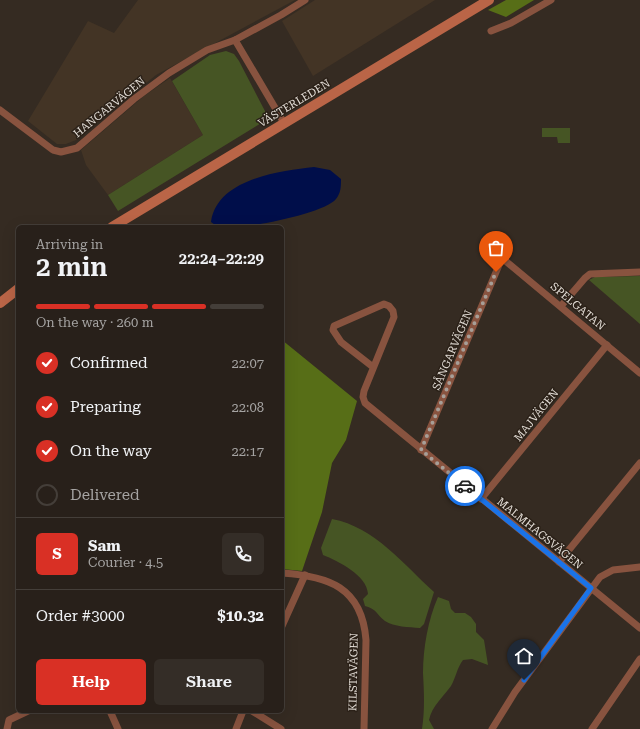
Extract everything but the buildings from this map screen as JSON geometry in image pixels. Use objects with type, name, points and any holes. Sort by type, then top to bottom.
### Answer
[{"type":"street","name":"HANGARVÄGEN","points":[[0,110],[53,150],[69,151],[77,148],[86,141],[134,99],[169,73],[207,50],[235,40],[275,19],[305,0]]},
{"type":"street","name":"VÄSTERLEDEN","points":[[115,225],[489,0]]},
{"type":"street","points":[[491,30],[511,24],[551,0]]},
{"type":"street","points":[[235,40],[284,123]]},
{"type":"street","name":"SPELGATAN","points":[[502,258],[640,373]]},
{"type":"street","name":"SÅNGARVÄGEN","points":[[421,450],[502,258]]},
{"type":"street","points":[[561,306],[590,274],[640,272]]},
{"type":"street","points":[[0,304],[16,291]]},
{"type":"street","name":"MALMHAGSVÄGEN","points":[[373,367],[342,342],[333,330],[334,326],[384,304],[389,306],[393,311],[394,317],[364,390],[363,397],[365,403],[640,628]]},
{"type":"street","name":"MAJVÄGEN","points":[[481,499],[606,345]]},
{"type":"street","points":[[559,562],[640,463]]},
{"type":"street","points":[[492,729],[515,692],[591,588],[606,572],[640,567]]},
{"type":"street","name":"KILSTAVÄGEN","points":[[284,573],[317,577],[335,585],[347,594],[361,615],[365,626],[366,640],[364,729]]},
{"type":"street","points":[[284,622],[305,575]]},
{"type":"street","points":[[592,729],[640,659]]},
{"type":"street","points":[[7,729],[9,720],[24,713]]},
{"type":"street","points":[[111,713],[118,729]]},
{"type":"street","points":[[236,729],[242,713]]},
{"type":"street","points":[[255,713],[281,729]]},
{"type":"shaded area","points":[[138,0],[295,0],[156,75],[76,140],[66,144],[57,144],[28,121],[88,21],[114,33]]},
{"type":"shaded area","points":[[315,0],[435,0],[313,76],[282,21]]},
{"type":"shaded area","points":[[170,78],[203,135],[108,195],[86,165],[81,150],[144,96]]},
{"type":"shaded area","points":[[314,167],[330,170],[341,179],[339,194],[336,199],[328,205],[299,216],[252,225],[215,225],[211,222],[216,207],[225,196],[237,187],[252,180],[284,171]]},
{"type":"green space","points":[[506,0],[534,0],[506,17],[488,10]]},
{"type":"green space","points":[[226,51],[234,54],[239,61],[266,113],[266,120],[118,211],[108,195],[203,135],[172,81],[210,55]]},
{"type":"green space","points":[[542,128],[570,128],[570,143],[558,143],[557,137],[542,137]]},
{"type":"green space","points":[[640,276],[640,324],[589,280],[595,277]]},
{"type":"green space","points":[[284,342],[357,401],[346,440],[332,463],[322,512],[302,571],[284,569]]},
{"type":"green space","points":[[332,519],[347,523],[375,538],[388,548],[434,592],[424,624],[420,628],[389,623],[374,610],[365,606],[363,599],[368,594],[363,581],[344,565],[323,555],[321,548]]},
{"type":"green space","points":[[438,597],[449,601],[451,609],[455,613],[465,613],[471,617],[476,624],[476,632],[484,640],[488,665],[472,659],[463,660],[451,686],[435,706],[430,715],[429,720],[434,729],[422,729],[424,708],[423,664],[425,644],[431,615]]},
{"type":"way so far","points":[[465,486],[421,450],[496,272]]},
{"type":"route","points":[[465,486],[591,588],[524,680]]}]
